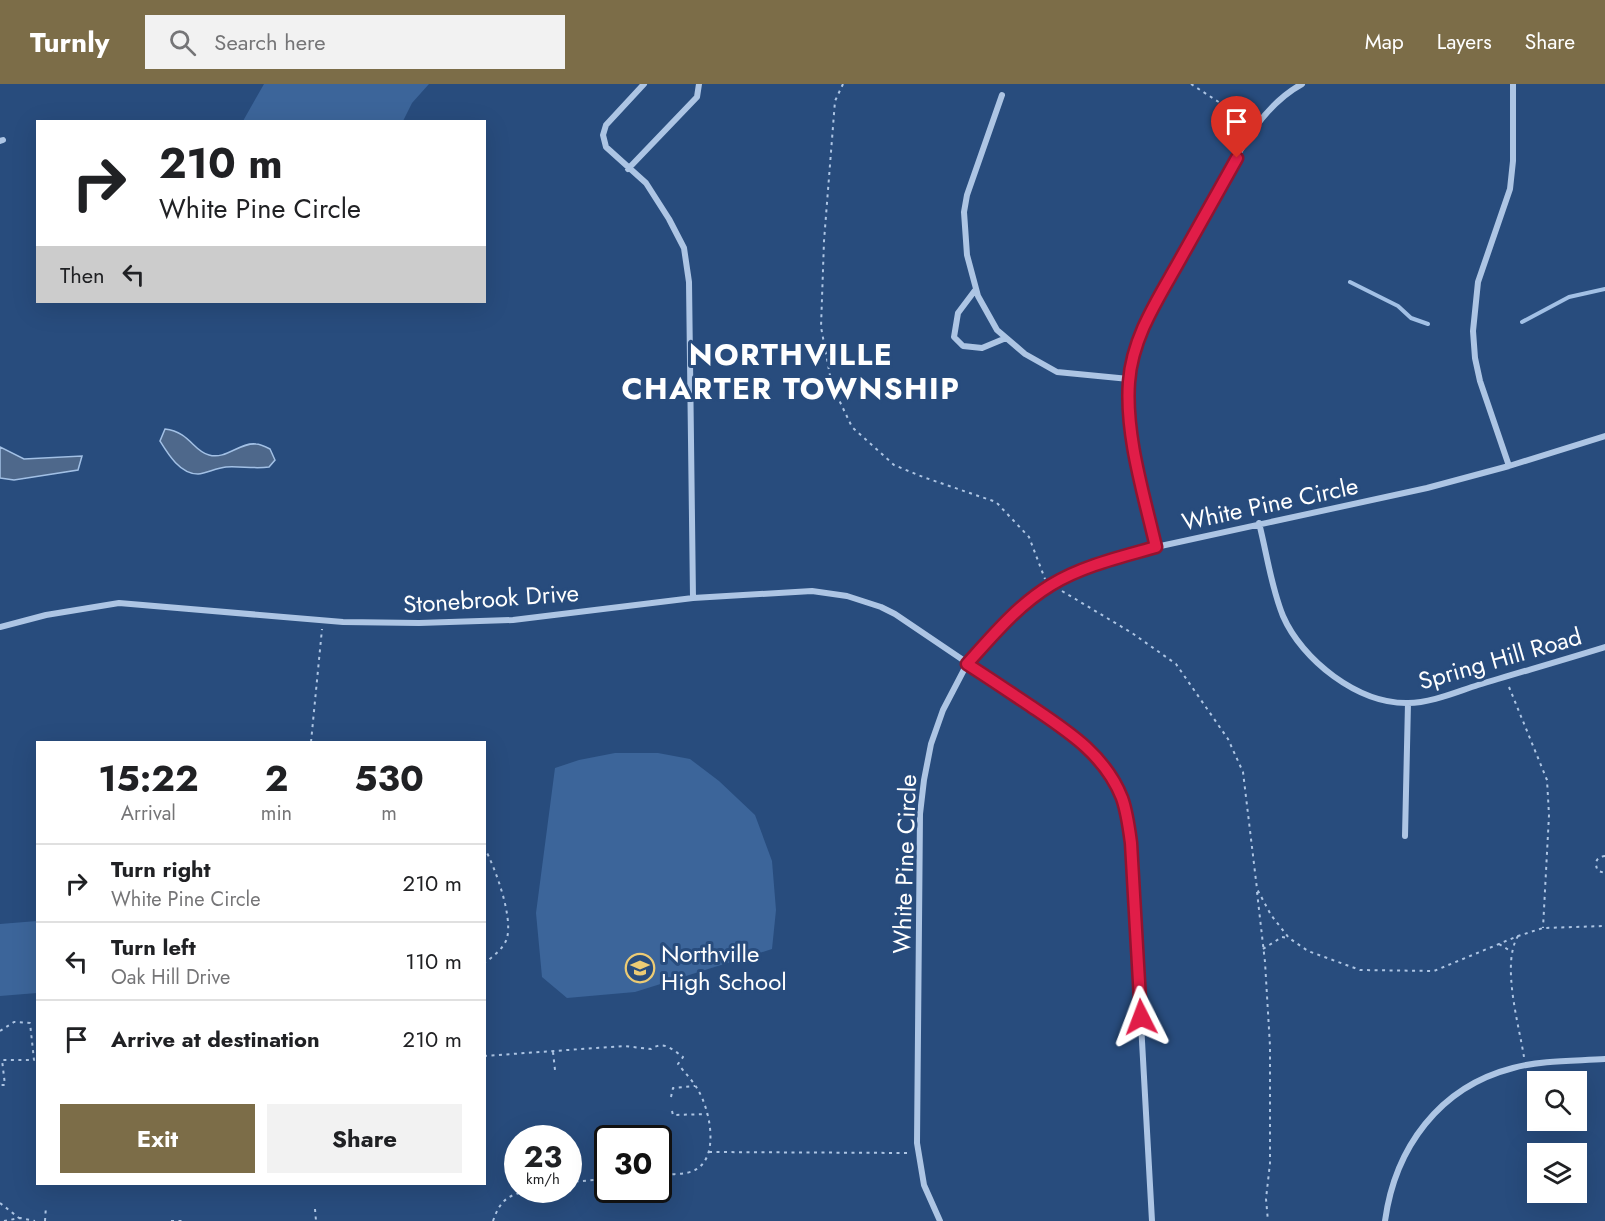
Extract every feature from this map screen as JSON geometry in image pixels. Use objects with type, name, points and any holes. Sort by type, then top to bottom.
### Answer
[{"type":"street","points":[[644,84],[606,125],[603,135],[606,147],[646,183],[684,248],[689,282],[693,598]]},
{"type":"street","points":[[628,169],[697,97],[699,84]]},
{"type":"street","points":[[1156,547],[1132,438],[1128,398],[1135,349],[1146,319],[1256,126],[1275,103],[1290,90],[1302,84]]},
{"type":"street","points":[[1509,466],[1480,381],[1473,331],[1478,282],[1510,189],[1513,161],[1513,84]]},
{"type":"street","points":[[1002,95],[967,195],[964,212],[967,255],[976,289],[996,330],[1025,354],[1057,372],[1129,379]]},
{"type":"street","points":[[976,289],[958,313],[954,337],[963,346],[982,348],[1006,338]]},
{"type":"street","name":"White Pine Circle","points":[[940,1221],[924,1185],[918,1154],[920,814],[931,744],[943,711],[967,664],[1001,625],[1052,585],[1073,573],[1156,547],[1427,488],[1509,466],[1605,436]]},
{"type":"street","name":"Spring Hill Road","points":[[1259,524],[1277,598],[1296,640],[1329,674],[1347,686],[1370,696],[1408,703],[1446,696],[1605,647]]},
{"type":"street","name":"Stonebrook Drive","points":[[0,627],[46,615],[119,603],[322,620],[419,623],[513,620],[693,598],[812,591],[847,596],[895,614],[1068,731],[1089,748],[1104,765],[1122,797],[1131,843],[1152,1221]]},
{"type":"street","points":[[1405,836],[1408,703]]},
{"type":"street","points":[[1385,1221],[1396,1173],[1412,1142],[1427,1121],[1444,1105],[1473,1084],[1503,1071],[1525,1065],[1605,1059]]},
{"type":"path","points":[[843,84],[835,102],[821,327],[831,381],[852,427],[894,465],[996,502],[1029,537],[1044,577],[1052,585],[1132,633],[1176,664],[1228,740],[1243,772],[1263,949],[1270,1046],[1268,1221]]},
{"type":"path","points":[[1191,84],[1256,126]]},
{"type":"path","points":[[311,741],[322,620]]},
{"type":"path","points":[[1505,677],[1547,780],[1549,815],[1543,928]]},
{"type":"path","points":[[486,851],[498,877],[507,933],[502,946],[486,961]]},
{"type":"path","points":[[1605,856],[1599,857],[1596,866],[1598,871],[1605,873]]},
{"type":"path","points":[[1257,889],[1271,915],[1289,938],[1308,951],[1360,970],[1434,971],[1543,928],[1605,926]]},
{"type":"path","points":[[1518,936],[1512,952],[1512,983],[1525,1065]]},
{"type":"path","points":[[1263,949],[1282,937],[1289,938]]},
{"type":"path","points":[[1499,944],[1512,952]]},
{"type":"path","points":[[0,1031],[15,1023],[30,1023],[34,1060],[1,1060],[5,1085],[0,1085]]},
{"type":"path","points":[[486,1056],[624,1046],[651,1049],[656,1045],[667,1045],[683,1058],[678,1064],[695,1086],[708,1114],[710,1152],[706,1162],[694,1172],[672,1173]]},
{"type":"path","points":[[553,1052],[555,1070]]},
{"type":"path","points":[[671,1097],[673,1088],[695,1086]]},
{"type":"path","points":[[672,1111],[673,1115],[708,1114]]},
{"type":"path","points":[[710,1152],[918,1154]]},
{"type":"path","points":[[494,1221],[498,1206],[504,1201]]},
{"type":"path","points":[[0,1203],[20,1218]]},
{"type":"path","points":[[45,1221],[46,1206]]},
{"type":"path","points":[[315,1209],[316,1221]]},
{"type":"path","points":[[4,1221],[20,1218],[35,1221]]},
{"type":"path","points":[[171,1221],[186,1221]]},
{"type":"shaded area","points":[[264,84],[429,84],[412,103],[404,120],[244,120]]},
{"type":"shaded area","points":[[165,429],[186,437],[199,450],[209,455],[221,455],[256,444],[270,449],[275,460],[269,467],[226,467],[198,474],[192,473],[175,462],[160,441]]},
{"type":"shaded area","points":[[0,447],[24,459],[82,456],[78,470],[14,480],[0,478]]},
{"type":"shaded area","points":[[615,753],[658,753],[690,759],[719,781],[755,815],[772,861],[776,910],[772,949],[635,992],[567,998],[542,977],[536,913],[555,768],[579,760]]},
{"type":"shaded area","points":[[36,921],[36,993],[0,996],[0,924]]},
{"type":"waterway","points":[[1350,282],[1398,306],[1411,318],[1428,324]]},
{"type":"waterway","points":[[1522,322],[1569,297],[1605,289]]},
{"type":"place","name":"Northville High School","points":[[640,968]]},
{"type":"district","name":"NORTHVILLE CHARTER TOWNSHIP","points":[[791,372]]},
{"type":"route","points":[[1141,1017],[1131,843],[1122,797],[1104,765],[1089,748],[1068,731],[967,664],[1001,625],[1052,585],[1073,573],[1156,547],[1132,438],[1129,413],[1129,379],[1135,349],[1146,319],[1237,158]]}]
